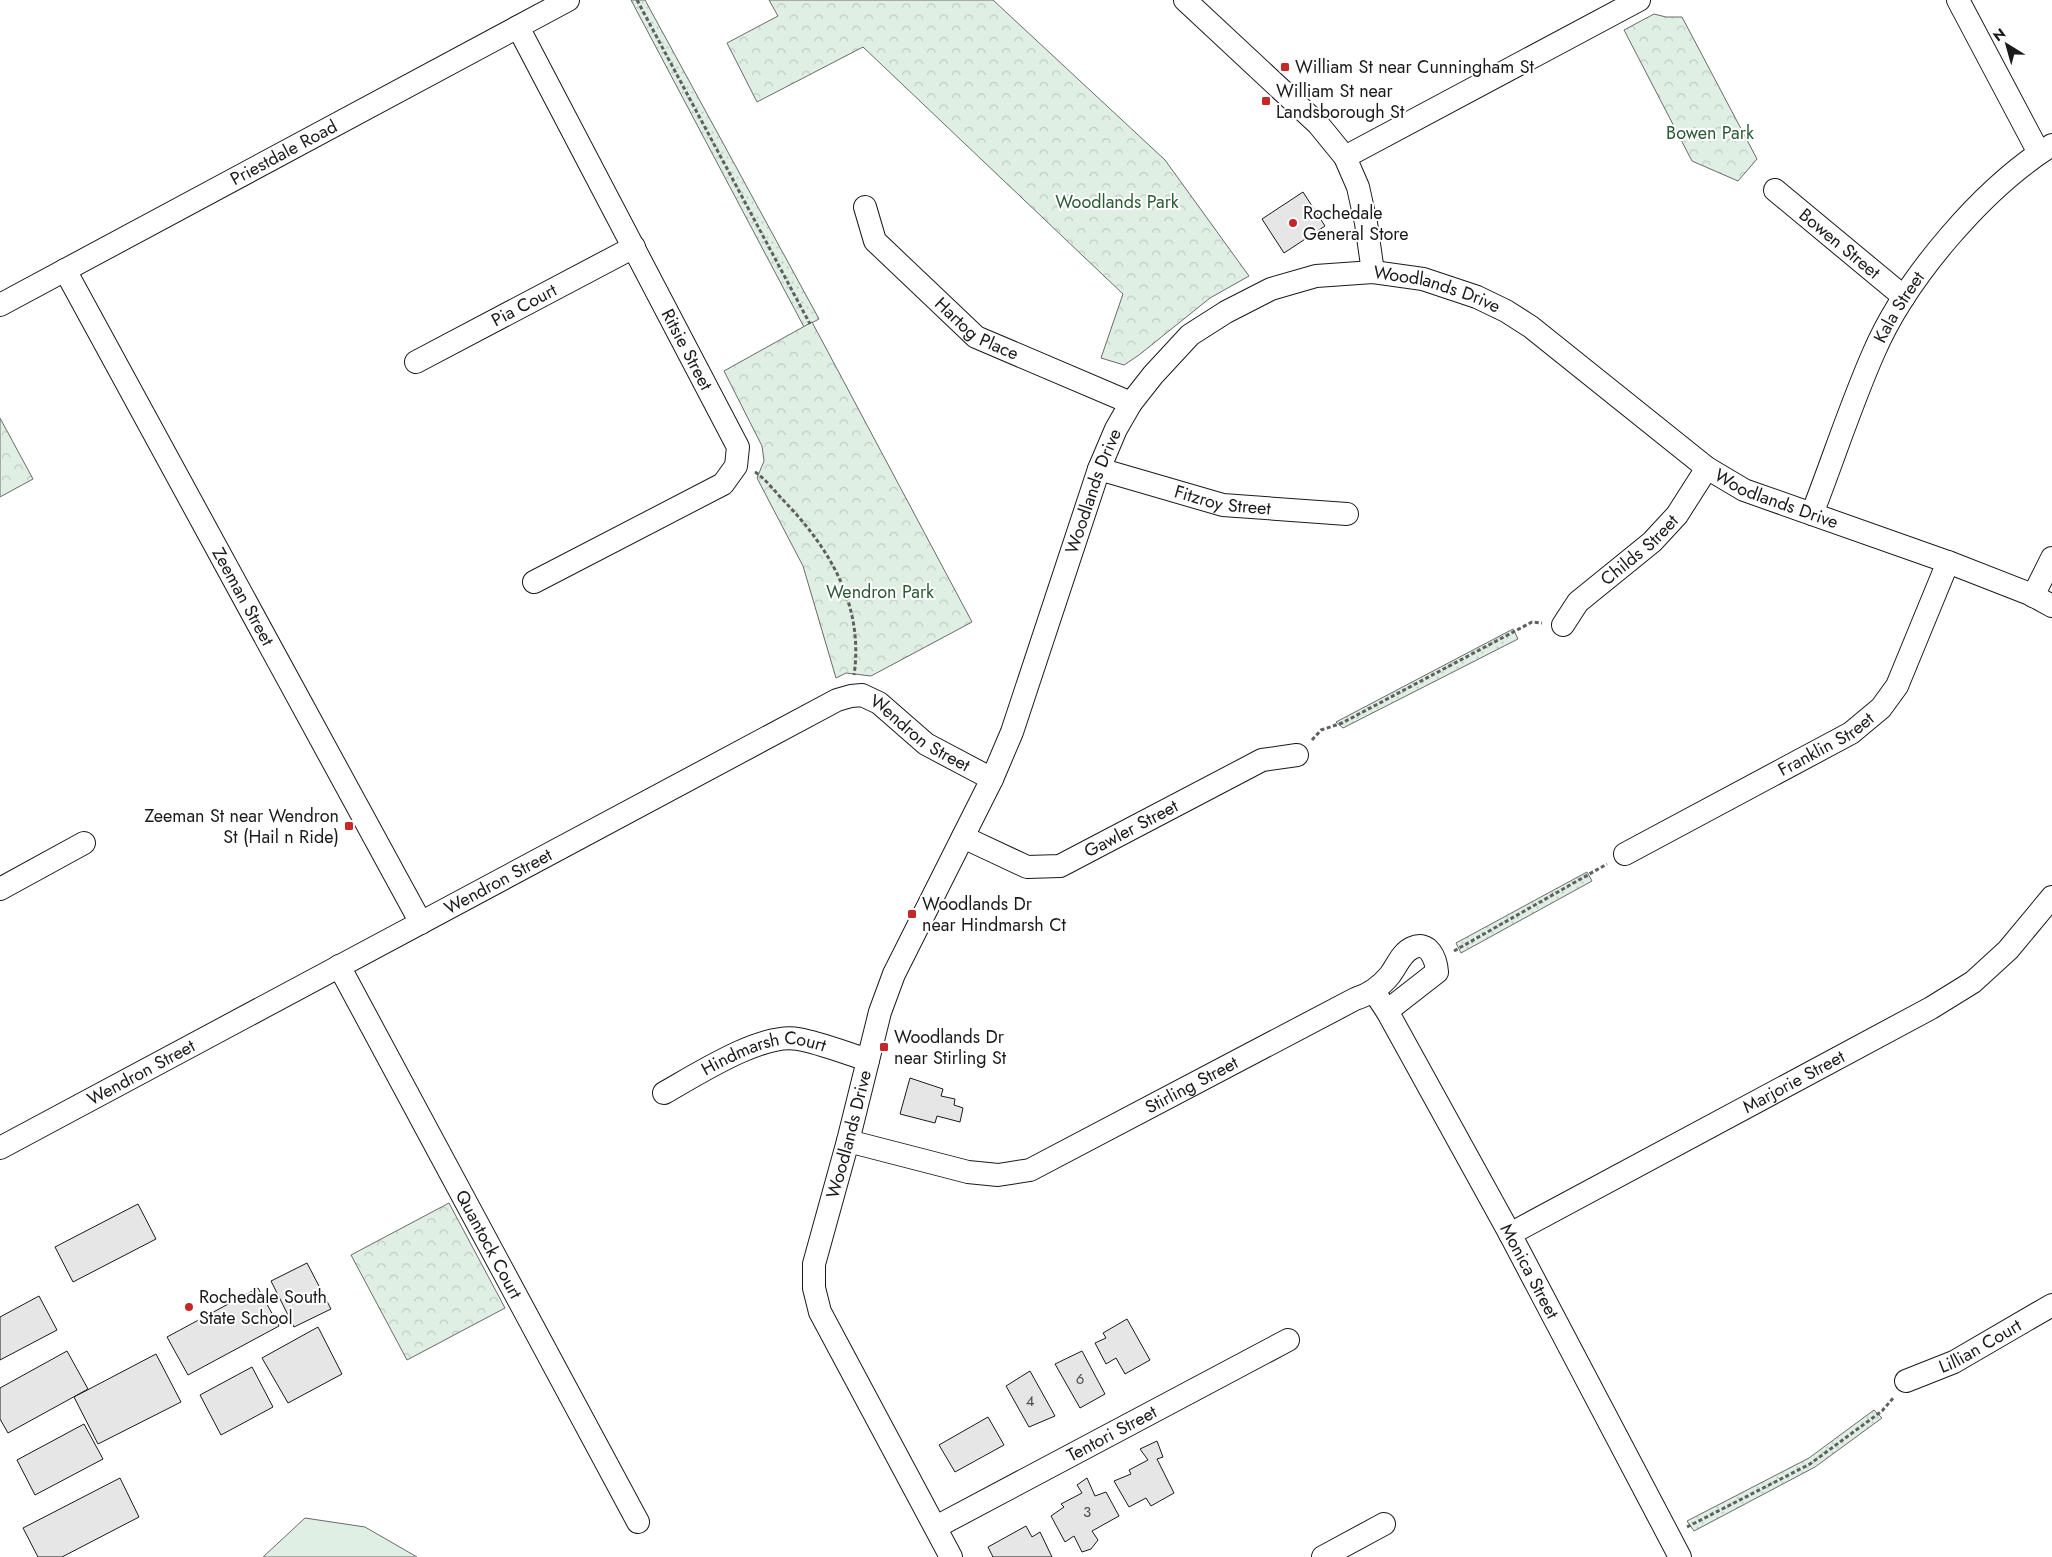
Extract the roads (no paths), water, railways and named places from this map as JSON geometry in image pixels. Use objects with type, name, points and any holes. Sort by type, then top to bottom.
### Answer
[{"type":"street","name":"Priestdale Road","points":[[0,304],[568,0]]},
{"type":"street","points":[[1345,157],[1639,0]]},
{"type":"street","points":[[1958,0],[2046,149]]},
{"type":"street","points":[[1190,1],[1318,124],[1345,157],[1358,187],[1366,223],[1372,272]]},
{"type":"street","name":"Ritsie Street","points":[[518,27],[738,447],[736,466],[723,484],[534,582]]},
{"type":"street","name":"Kala Street","points":[[1812,514],[1874,350],[1904,297],[1943,243],[1989,196],[2046,149]]},
{"type":"street","name":"Bowen Street","points":[[1775,190],[1904,297]]},
{"type":"street","name":"Hartog Place","points":[[864,206],[875,241],[976,337],[1131,403]]},
{"type":"street","name":"Pia Court","points":[[416,362],[634,248]]},
{"type":"street","name":"Zeeman Street","points":[[65,270],[421,923]]},
{"type":"street","name":"Woodlands Drive","points":[[952,1557],[820,1312],[814,1288],[814,1264],[848,1141],[880,1012],[894,974],[992,779],[1012,732],[1099,469],[1113,436],[1131,403],[1153,374],[1190,335],[1226,312],[1271,289],[1316,276],[1372,272],[1423,279],[1477,297],[1506,311],[1531,327],[1707,468],[1744,490],[1948,562],[2042,601]]},
{"type":"street","name":"Childs Street","points":[[1563,625],[1578,602],[1652,542],[1671,522],[1707,468]]},
{"type":"street","name":"Fitzroy Street","points":[[1099,469],[1223,505],[1347,514]]},
{"type":"street","points":[[2042,601],[2052,558]]},
{"type":"street","name":"Franklin Street","points":[[1625,854],[1851,733],[1881,708],[1897,686],[1948,562]]},
{"type":"street","name":"Wendron Street","points":[[0,1148],[837,700],[862,695],[879,703],[926,744],[992,779]]},
{"type":"street","name":"Gawler Street","points":[[963,837],[1027,867],[1060,866],[1262,760],[1297,755]]},
{"type":"street","points":[[0,888],[84,843]]},
{"type":"street","name":"Marjorie Street","points":[[1510,1234],[1931,1008],[1973,982],[2008,950],[2052,897]]},
{"type":"street","name":"Stirling Street","points":[[848,1141],[968,1172],[998,1175],[1030,1170],[1355,999],[1368,995],[1389,976],[1400,958],[1412,948],[1422,946],[1430,950],[1436,961],[1437,972],[1388,1010]]},
{"type":"street","name":"Quantock Court","points":[[339,966],[638,1522]]},
{"type":"street","name":"Monica Street","points":[[1368,995],[1379,999],[1388,1010],[1510,1234],[1680,1557]]},
{"type":"street","name":"Hindmarsh Court","points":[[664,1093],[742,1050],[768,1041],[796,1038],[868,1060]]},
{"type":"street","name":"Lillian Court","points":[[1906,1381],[1954,1362],[2052,1305]]},
{"type":"street","name":"Tentori Street","points":[[936,1527],[1288,1340]]},
{"type":"street","points":[[1323,1557],[1384,1524]]},
{"type":"place","name":"William St near Cunningham St","points":[[1285,67]]},
{"type":"place","name":"William St near Landsborough St","points":[[1266,101]]},
{"type":"place","name":"Rochedale General Store","points":[[1293,223]]},
{"type":"place","name":"Zeeman St near Wendron St (Hail n Ride)","points":[[349,826]]},
{"type":"place","name":"Woodlands Dr near Hindmarsh Ct","points":[[912,914]]},
{"type":"place","name":"Woodlands Dr near Stirling St","points":[[884,1047]]},
{"type":"place","name":"Rochedale South State School","points":[[189,1307]]},
{"type":"park label","name":"Bowen Park","points":[[1710,133]]},
{"type":"park label","name":"Woodlands Park","points":[[1117,202]]},
{"type":"park label","name":"Wendron Park","points":[[880,592]]}]
